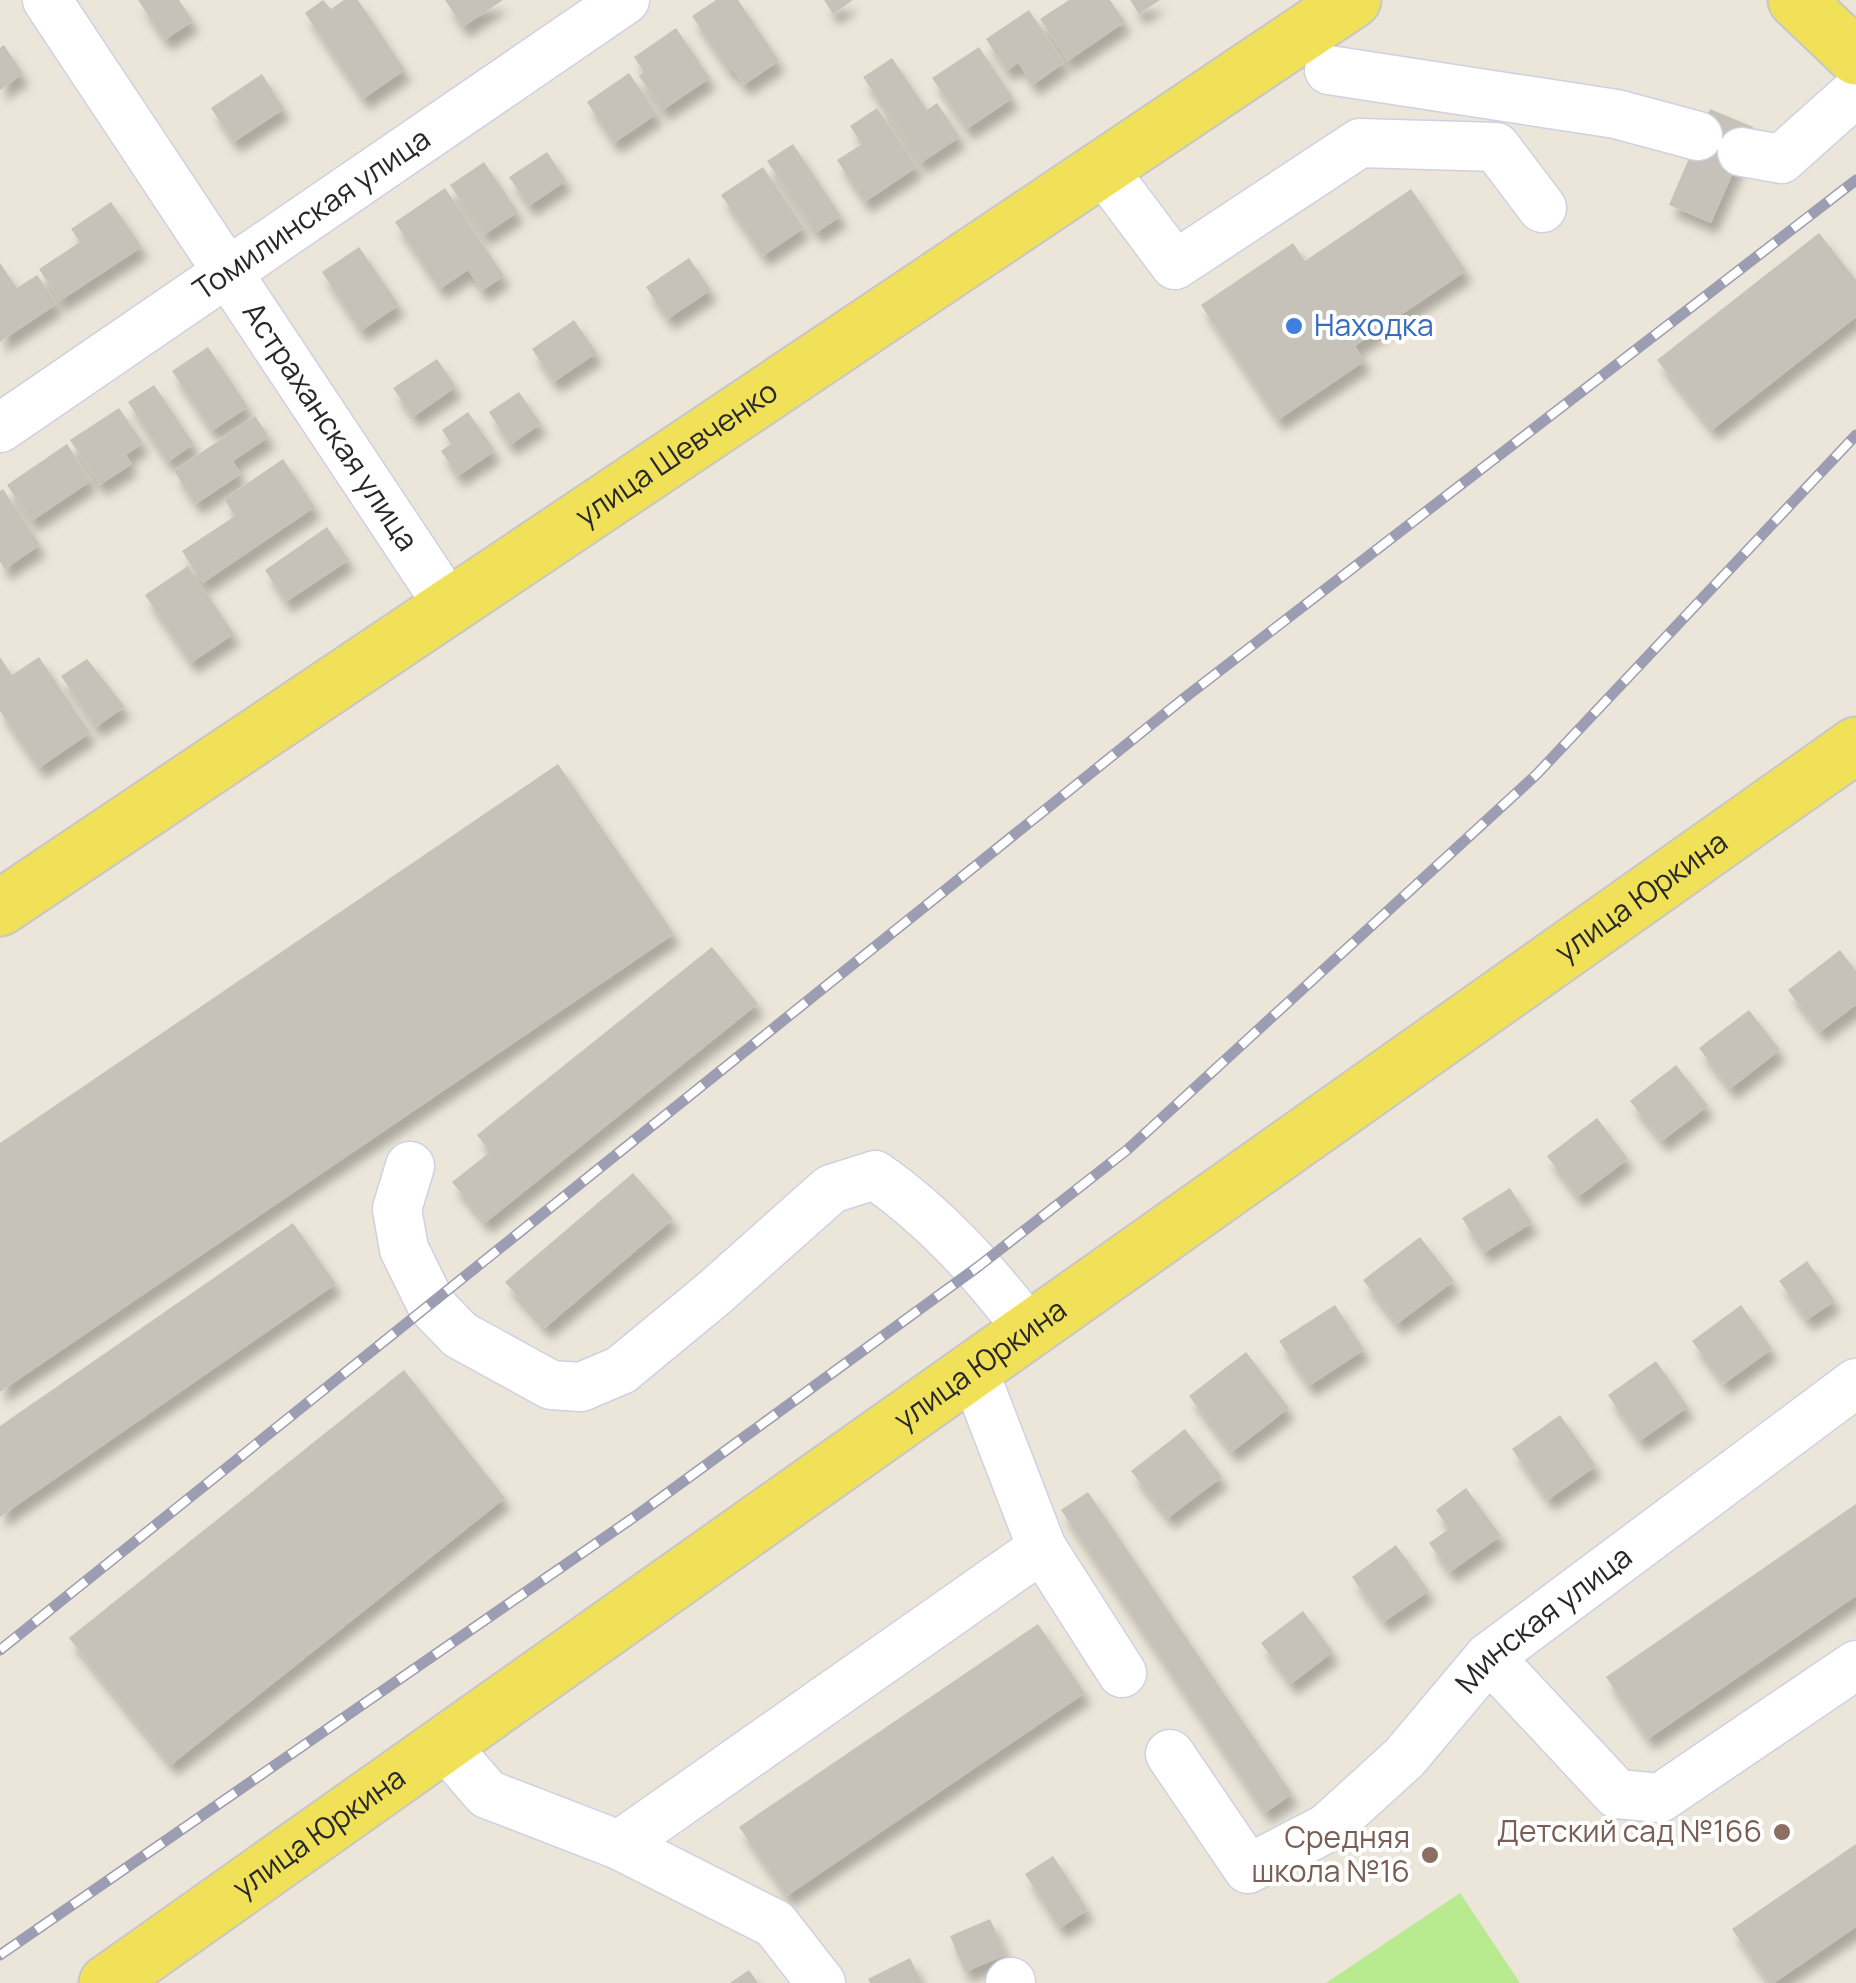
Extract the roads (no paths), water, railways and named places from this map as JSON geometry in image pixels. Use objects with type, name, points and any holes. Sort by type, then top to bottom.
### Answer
[{"type":"main road","name":"улица Шевченко","points":[[0,908],[1103,168],[1316,52],[1353,0]]},
{"type":"main road","points":[[1796,0],[1856,57]]},
{"type":"main road","name":"улица Юркина","points":[[107,1983],[1856,745]]},
{"type":"street","name":"Астраханская улица","points":[[47,0],[449,606]]},
{"type":"street","name":"Томилинская улица","points":[[0,428],[624,0]]},
{"type":"street","points":[[1316,52],[1616,114],[1698,136]]},
{"type":"street","points":[[1316,52],[1360,143]]},
{"type":"street","points":[[1742,152],[1781,159],[1856,92]]},
{"type":"street","points":[[1103,168],[1175,264],[1360,143],[1496,147],[1542,208]]},
{"type":"street","points":[[410,1166],[397,1209],[404,1249],[432,1306],[460,1335],[550,1384],[581,1387],[621,1370],[831,1189],[875,1175],[917,1204],[978,1266],[1029,1330]]},
{"type":"street","points":[[973,1369],[1042,1548],[1122,1672]]},
{"type":"street","name":"Минская улица","points":[[1170,1754],[1248,1869],[1327,1828],[1404,1758],[1489,1656],[1856,1383]]},
{"type":"street","points":[[619,1846],[1042,1548]]},
{"type":"street","points":[[1489,1656],[1616,1794],[1660,1798],[1856,1665]]},
{"type":"street","points":[[444,1742],[487,1794],[619,1846],[775,1924],[820,1983]]},
{"type":"railway","points":[[0,1650],[1183,699],[1856,180]]},
{"type":"railway","points":[[0,1955],[640,1513],[979,1266],[1127,1150],[1536,775],[1856,435]]},
{"type":"place","name":"Находка","points":[[1294,326]]},
{"type":"place","name":"Детский сад №166","points":[[1782,1832]]},
{"type":"place","name":"Средняя школа №16","points":[[1430,1855]]}]
